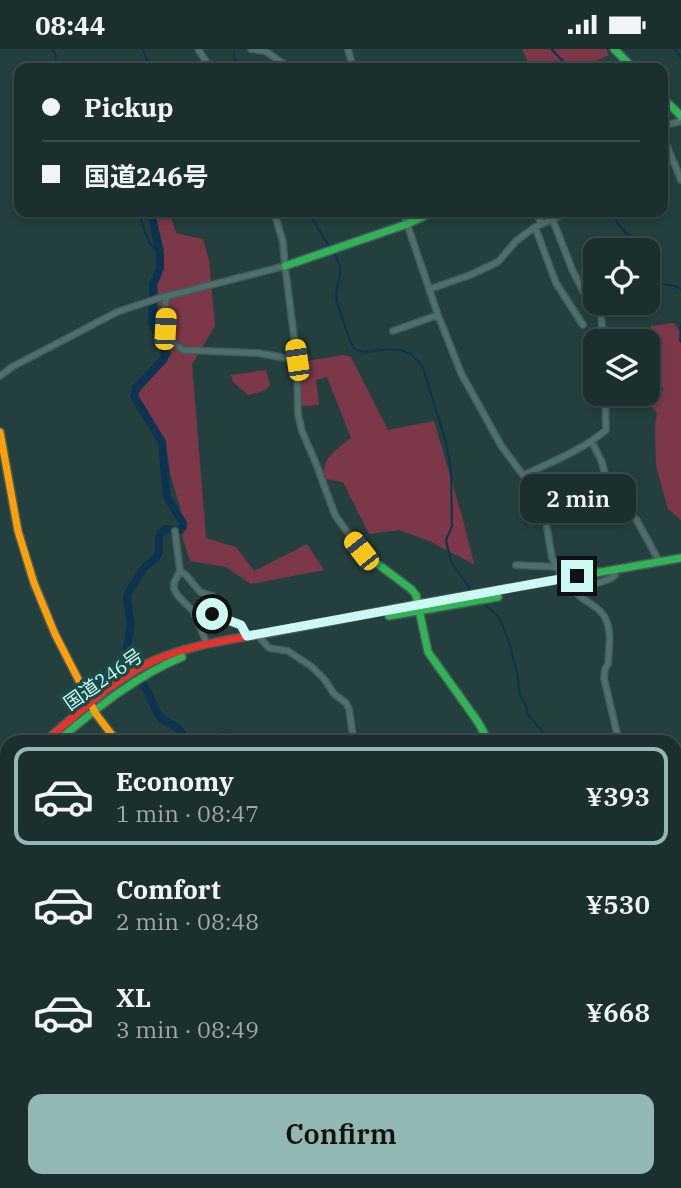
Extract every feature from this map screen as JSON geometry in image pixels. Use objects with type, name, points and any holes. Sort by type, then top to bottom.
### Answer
[{"type":"main road","points":[[614,49],[628,63]]},
{"type":"main road","points":[[668,103],[681,116]]},
{"type":"main road","points":[[285,266],[422,217]]},
{"type":"main road","points":[[0,432],[10,498],[34,583],[55,634],[92,707],[111,735]]},
{"type":"main road","name":"国道246号","points":[[617,572],[681,558]]},
{"type":"main road","points":[[374,562],[416,595],[428,652],[485,735]]},
{"type":"main road","name":"国道246号","points":[[54,735],[125,683],[179,651],[247,636],[681,563]]},
{"type":"main road","name":"国道246号","points":[[143,671],[194,653],[420,607]]},
{"type":"main road","name":"国道246号","points":[[63,735],[92,707]]},
{"type":"street","points":[[251,49],[265,51],[283,63]]},
{"type":"street","points":[[668,148],[681,180]]},
{"type":"street","points":[[276,217],[284,242],[297,360],[298,414],[302,431],[335,515],[361,551],[374,562]]},
{"type":"street","points":[[404,217],[461,373],[502,447],[538,495],[544,510],[552,558],[572,589],[602,613],[609,626],[608,664],[604,678],[617,735]]},
{"type":"street","points":[[537,217],[556,283],[583,325]]},
{"type":"street","points":[[430,289],[498,262],[516,241],[552,218],[572,269],[591,307],[601,312],[602,329]]},
{"type":"street","points":[[0,376],[12,367],[117,312],[156,299],[285,266]]},
{"type":"street","points":[[166,297],[165,329],[177,347],[183,350],[258,353],[297,360]]},
{"type":"street","points":[[393,331],[438,315]]},
{"type":"street","points":[[524,475],[566,457],[592,442],[606,430],[606,406]]},
{"type":"street","points":[[592,442],[616,505],[636,519],[660,562]]},
{"type":"street","points":[[175,531],[180,571],[174,589],[193,610],[207,644]]},
{"type":"street","points":[[516,565],[559,571],[601,568],[617,572]]},
{"type":"street","points":[[180,571],[200,592],[213,596],[215,601],[212,614]]},
{"type":"street","points":[[572,589],[610,579],[617,572]]},
{"type":"street","points":[[193,610],[241,625],[247,636]]},
{"type":"street","points":[[261,639],[269,648],[288,650],[325,680],[334,694],[346,703],[353,735]]},
{"type":"shaded area","points":[[522,49],[606,49],[609,55],[591,63],[529,63]]},
{"type":"shaded area","points":[[155,217],[171,217],[176,233],[203,239],[209,261],[215,326],[192,364],[206,538],[236,547],[254,571],[307,544],[324,570],[251,584],[226,567],[190,561],[183,539],[180,507],[165,442],[137,395],[172,354],[160,330],[157,279],[164,249]]},
{"type":"shaded area","points":[[674,323],[681,333],[681,520],[668,509],[656,466],[657,413],[651,406],[660,406],[660,390],[664,390],[660,382],[660,329],[651,329],[651,326]]},
{"type":"shaded area","points":[[344,355],[351,357],[388,430],[434,421],[474,564],[429,541],[399,530],[369,534],[343,482],[325,479],[327,460],[351,438],[327,377],[316,380],[319,405],[300,406],[301,362]]},
{"type":"shaded area","points":[[266,370],[270,385],[264,391],[248,395],[233,382],[231,375]]},
{"type":"waterway","points":[[53,49],[56,56],[53,63]]},
{"type":"waterway","points":[[143,49],[147,61]]},
{"type":"waterway","points":[[551,49],[565,63]]},
{"type":"waterway","points":[[675,49],[681,58]]},
{"type":"waterway","points":[[234,52],[236,63]]},
{"type":"waterway","points":[[140,217],[149,242],[160,255]]},
{"type":"waterway","points":[[152,217],[160,268],[153,285],[152,323],[165,351],[164,359],[136,388],[134,396],[162,442],[167,497],[183,527],[180,530],[166,529],[161,532],[156,558],[144,568],[128,593],[131,625],[127,647],[130,665],[148,692],[156,711],[183,735]]},
{"type":"waterway","points":[[311,217],[329,246]]},
{"type":"waterway","points":[[615,217],[631,238]]},
{"type":"waterway","points":[[334,253],[340,269],[336,296],[354,348],[368,352],[386,349],[405,351],[423,368],[445,439],[451,469],[452,526],[446,540],[452,564],[470,589]]},
{"type":"waterway","points":[[660,284],[681,289]]},
{"type":"waterway","points":[[681,323],[681,342]]},
{"type":"waterway","points":[[486,606],[499,617],[509,642],[520,695],[528,715],[544,735]]},
{"type":"traffic: fast","points":[[614,49],[628,63]]},
{"type":"traffic: fast","points":[[668,103],[681,116]]},
{"type":"traffic: fast","points":[[285,266],[422,217]]},
{"type":"traffic: fast","points":[[290,629],[681,558]]},
{"type":"traffic: fast","points":[[375,562],[416,595],[428,652],[485,735]]},
{"type":"traffic: fast","points":[[389,616],[498,597]]},
{"type":"traffic: fast","points":[[65,735],[132,684],[182,657]]},
{"type":"traffic: slow","points":[[0,432],[18,531],[34,583],[55,634],[96,714],[112,735]]},
{"type":"traffic: jam","points":[[52,735],[109,688],[153,661],[203,645],[290,629]]},
{"type":"route","points":[[212,614],[241,625],[247,636],[577,576]]}]
